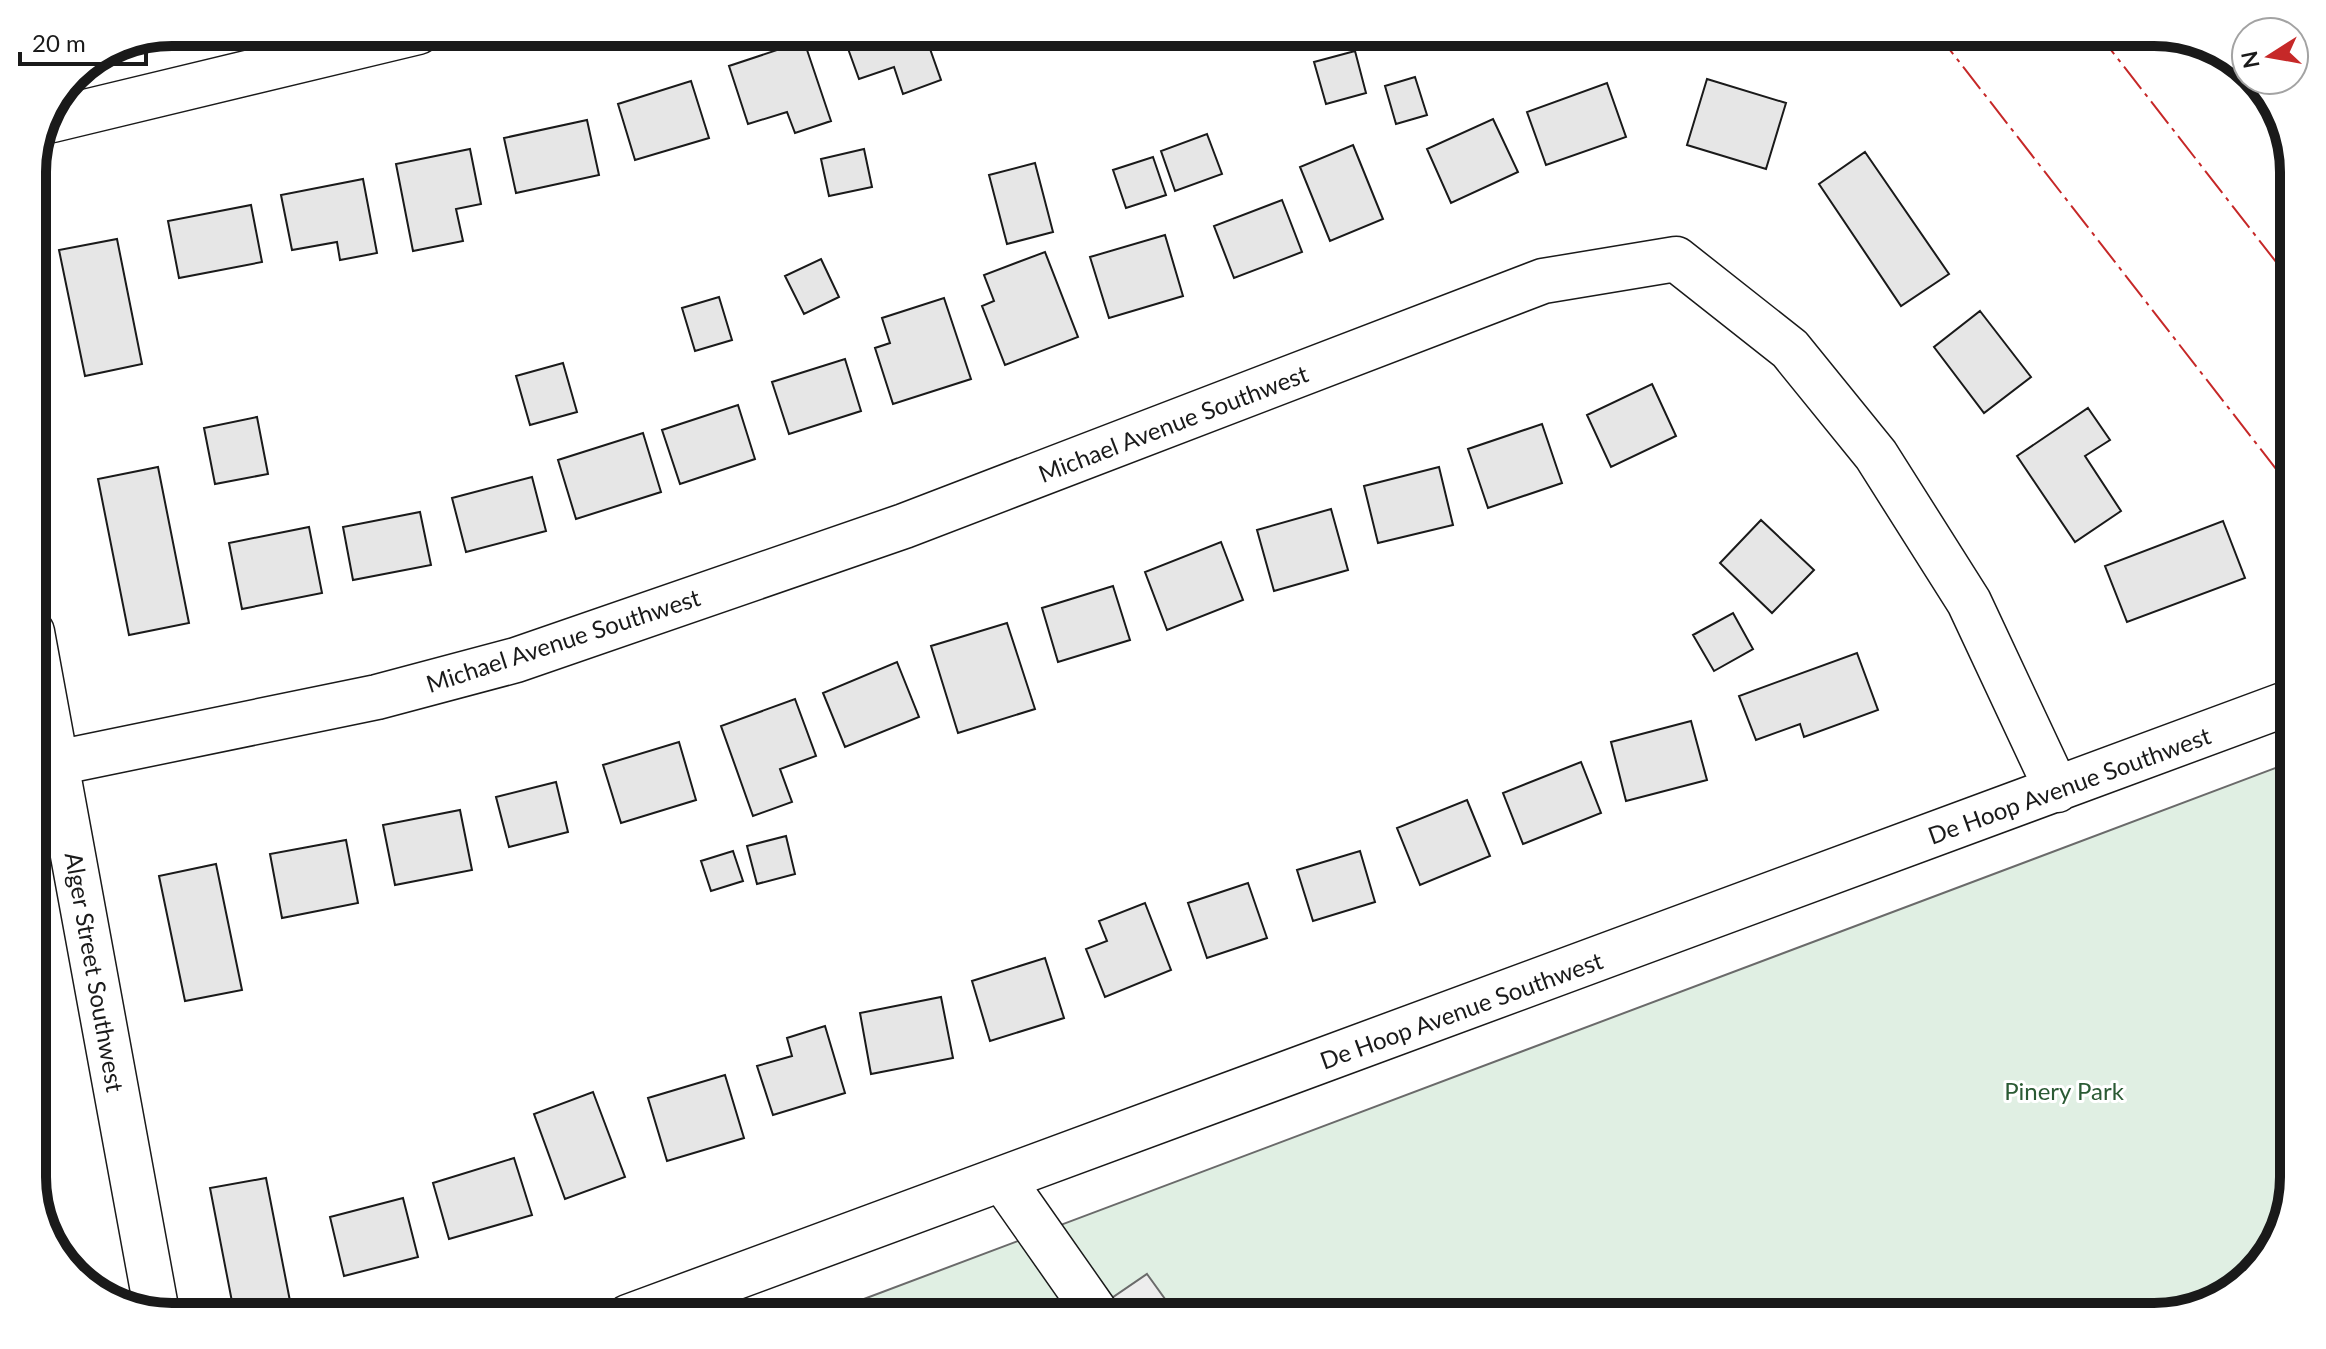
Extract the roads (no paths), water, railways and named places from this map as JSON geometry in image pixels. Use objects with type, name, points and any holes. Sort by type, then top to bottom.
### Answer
[{"type":"street","points":[[59,118],[360,46]]},
{"type":"street","name":"Michael Avenue Southwest","points":[[46,766],[377,697],[516,660],[904,526],[1543,281],[1676,259],[1790,349],[1876,455],[1969,602],[2057,790]]},
{"type":"street","name":"De Hoop Avenue Southwest","points":[[666,1303],[2280,706]]},
{"type":"street","name":"Alger Street Southwest","points":[[46,771],[155,1302]]},
{"type":"street","points":[[1003,1180],[1089,1303]]},
{"type":"park label","name":"Pinery Park","points":[[2064,1090]]}]
